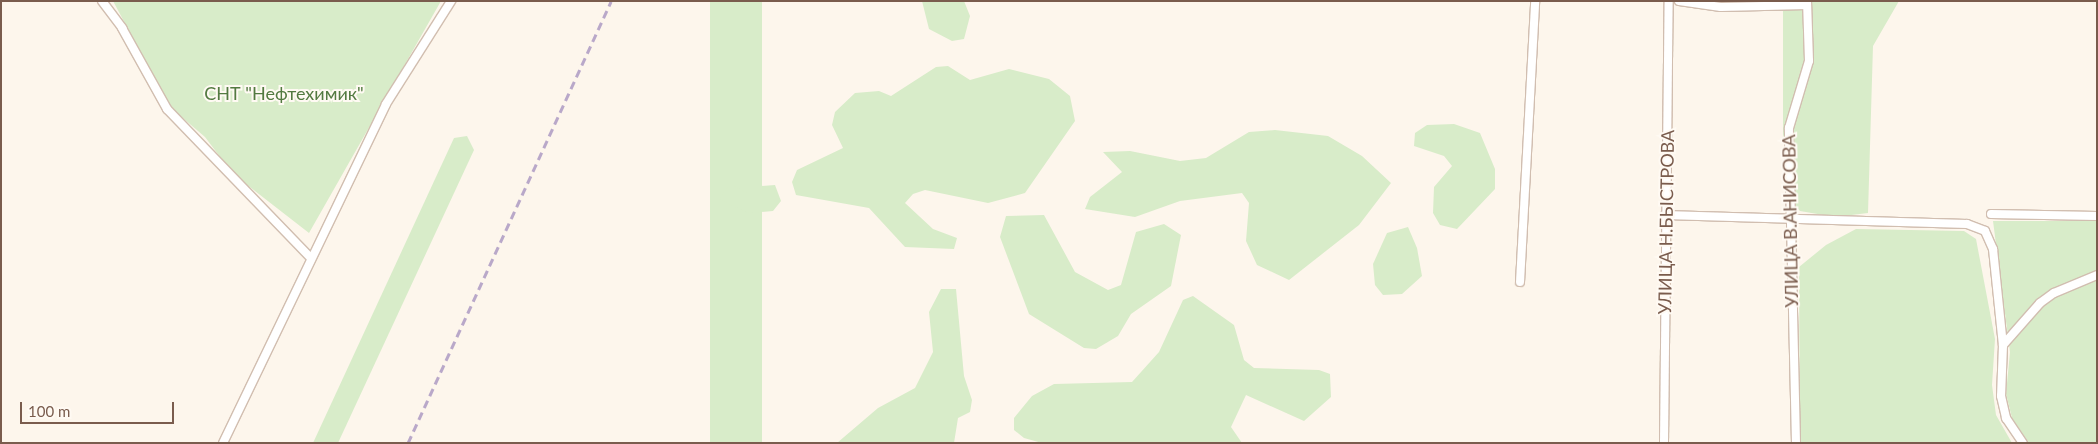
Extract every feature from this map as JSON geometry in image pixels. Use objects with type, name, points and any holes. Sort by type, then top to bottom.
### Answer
[{"type":"street","points":[[102,1],[122,28],[167,109],[310,257]]},
{"type":"street","points":[[223,443],[310,257],[386,104],[451,1]]},
{"type":"street","points":[[1520,282],[1535,1]]},
{"type":"street","name":"УЛИЦА Н.БЫСТРОВА","points":[[1664,443],[1665,215],[1669,1]]},
{"type":"street","points":[[1678,1],[1721,7],[1807,3]]},
{"type":"street","name":"УЛИЦА В.АНИСОВА","points":[[1796,443],[1788,128],[1809,61],[1807,3]]},
{"type":"street","points":[[1991,214],[2097,216]]},
{"type":"street","points":[[1665,215],[1791,217],[1967,224],[1985,230],[1993,249],[2003,345],[2001,396],[2006,418],[2023,443]]},
{"type":"street","points":[[2003,345],[2040,303],[2054,293],[2097,276]]},
{"type":"green space","name":"СНТ \"Нефтехимик\"","points":[[113,1],[441,1],[309,233],[233,174],[205,137],[170,107]]},
{"type":"green space","points":[[710,1],[762,1],[762,443],[710,443]]},
{"type":"green space","points":[[922,1],[964,1],[970,16],[964,39],[952,41],[929,29]]},
{"type":"green space","points":[[1783,1],[1899,1],[1873,46],[1868,213],[1835,217],[1800,211],[1792,202],[1792,161],[1783,135]]},
{"type":"green space","points":[[948,66],[970,80],[1009,69],[1049,79],[1070,96],[1075,121],[1025,193],[988,203],[925,190],[913,194],[905,203],[933,229],[957,238],[954,249],[905,247],[869,208],[796,195],[792,182],[797,170],[843,148],[832,125],[835,112],[855,93],[879,91],[891,96],[936,67]]},
{"type":"green space","points":[[1454,124],[1480,133],[1495,169],[1495,189],[1457,229],[1440,225],[1433,213],[1434,187],[1452,166],[1444,156],[1414,146],[1415,133],[1427,125]]},
{"type":"green space","points":[[1275,130],[1328,136],[1362,156],[1391,183],[1359,225],[1289,280],[1257,265],[1246,241],[1249,203],[1242,193],[1180,201],[1135,217],[1085,209],[1090,197],[1122,172],[1103,152],[1130,151],[1180,161],[1206,158],[1249,132]]},
{"type":"green space","points":[[467,136],[474,150],[338,443],[313,443],[454,138]]},
{"type":"green space","points":[[730,184],[747,193],[761,186],[775,185],[781,201],[773,211],[748,213],[719,199]]},
{"type":"green space","points":[[1044,215],[1075,272],[1108,290],[1121,285],[1136,232],[1164,224],[1181,235],[1171,286],[1131,314],[1118,336],[1096,349],[1084,348],[1029,314],[1000,237],[1006,216]]},
{"type":"green space","points":[[1993,221],[2097,221],[2097,443],[2029,443],[2012,418],[2006,394],[2010,352]]},
{"type":"green space","points":[[1408,227],[1417,248],[1422,276],[1402,294],[1383,295],[1375,285],[1373,264],[1387,233]]},
{"type":"green space","points":[[1856,229],[1964,231],[1976,239],[1995,339],[1992,385],[1996,415],[2012,443],[1800,443],[1799,267],[1826,245]]},
{"type":"green space","points":[[941,289],[956,289],[964,376],[972,400],[970,412],[958,418],[954,443],[837,443],[878,408],[915,388],[933,352],[929,312]]},
{"type":"green space","points":[[1193,296],[1234,325],[1244,360],[1254,368],[1319,370],[1330,374],[1331,397],[1304,421],[1246,395],[1231,427],[1242,443],[1042,443],[1024,438],[1014,430],[1014,418],[1032,396],[1054,384],[1132,382],[1159,352],[1183,300]]},
{"type":"railway","points":[[408,443],[611,1]]}]
